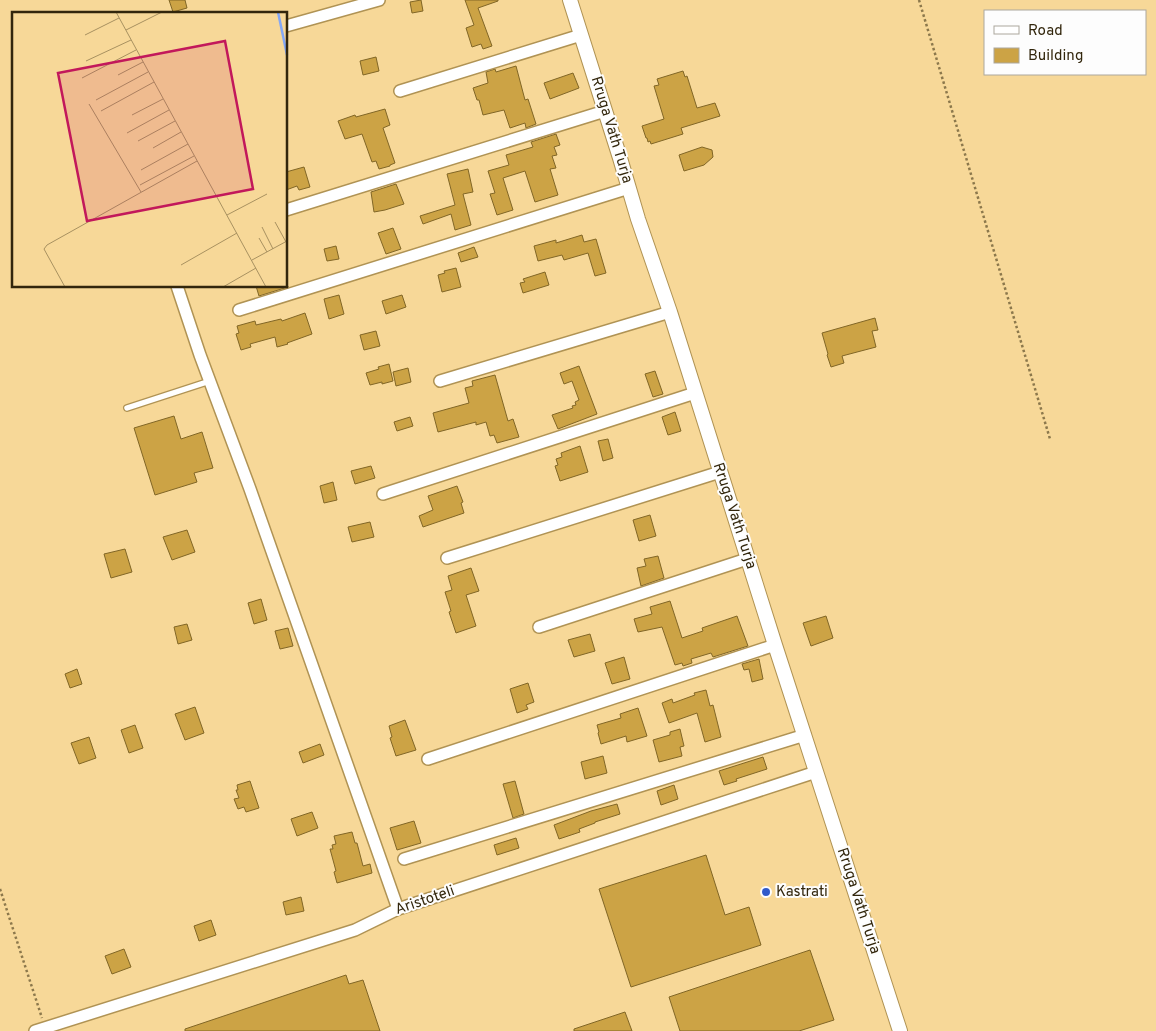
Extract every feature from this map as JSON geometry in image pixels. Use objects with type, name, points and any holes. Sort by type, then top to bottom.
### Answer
[{"type":"street","points":[[288,25],[379,0]]},
{"type":"street","name":"Rruga Vath Turja","points":[[570,0],[638,220],[670,312],[747,559],[900,1031]]},
{"type":"street","points":[[400,91],[581,35]]},
{"type":"street","points":[[288,209],[605,111]]},
{"type":"street","points":[[239,310],[629,188]]},
{"type":"street","points":[[178,288],[398,909]]},
{"type":"street","points":[[440,381],[670,312]]},
{"type":"street","points":[[383,494],[695,393]]},
{"type":"street","points":[[447,558],[720,472]]},
{"type":"street","points":[[539,627],[747,559]]},
{"type":"street","points":[[428,760],[775,645]]},
{"type":"street","points":[[404,859],[805,736]]},
{"type":"street","name":"Aristoteli","points":[[40,1029],[355,930],[398,909],[816,772]]},
{"type":"lane","points":[[127,408],[210,381]]},
{"type":"path","points":[[920,0],[1050,439]]},
{"type":"path","points":[[0,888],[40,1029]]},
{"type":"building","points":[[169,0],[185,0],[187,8],[173,12]]},
{"type":"building","points":[[421,0],[423,11],[412,13],[410,2]]},
{"type":"building","points":[[465,0],[498,0],[478,8],[492,46],[483,49],[481,44],[472,47],[466,28],[474,25]]},
{"type":"building","points":[[376,57],[379,71],[363,75],[360,61]]},
{"type":"building","points":[[516,66],[525,100],[528,99],[536,124],[526,128],[525,123],[510,128],[504,110],[483,115],[473,88],[488,83],[486,72],[495,69],[496,72]]},
{"type":"building","points":[[683,71],[685,77],[687,76],[697,108],[715,103],[720,116],[681,128],[683,134],[651,144],[646,138],[642,126],[664,119],[654,86],[659,85],[657,79]]},
{"type":"building","points":[[573,73],[579,88],[550,99],[544,83]]},
{"type":"building","points":[[385,109],[390,125],[383,128],[395,163],[379,169],[376,161],[372,162],[362,134],[345,139],[338,121],[355,115],[356,117]]},
{"type":"building","points":[[556,134],[560,145],[554,147],[557,155],[552,156],[556,168],[550,169],[558,195],[535,202],[525,171],[503,178],[513,210],[497,215],[490,194],[495,193],[488,171],[509,165],[506,155],[533,147],[531,142]]},
{"type":"building","points":[[702,147],[712,150],[713,157],[704,165],[684,171],[679,155]]},
{"type":"building","points":[[304,167],[310,187],[299,190],[297,186],[288,189],[288,171]]},
{"type":"building","points":[[468,169],[473,192],[463,194],[471,225],[455,230],[451,214],[423,224],[420,216],[455,205],[447,174]]},
{"type":"building","points":[[396,184],[404,204],[374,212],[371,192]]},
{"type":"building","points":[[393,228],[401,249],[386,254],[378,233]]},
{"type":"building","points":[[582,235],[584,242],[596,239],[606,273],[595,276],[588,253],[564,260],[562,255],[538,261],[534,246],[556,240],[556,243]]},
{"type":"building","points":[[336,246],[339,259],[327,261],[324,249]]},
{"type":"building","points":[[474,247],[478,257],[461,262],[458,253]]},
{"type":"building","points":[[456,268],[461,287],[442,292],[438,275],[445,273],[444,271]]},
{"type":"building","points":[[545,272],[549,285],[523,293],[520,283],[525,282],[523,279]]},
{"type":"building","points":[[257,288],[285,288],[259,296]]},
{"type":"building","points":[[339,295],[344,314],[329,319],[324,299]]},
{"type":"building","points":[[402,295],[406,307],[386,314],[382,301]]},
{"type":"building","points":[[305,313],[312,334],[277,347],[275,337],[250,344],[251,347],[241,350],[236,334],[239,333],[237,326],[255,321],[256,325],[281,319],[282,321]]},
{"type":"building","points":[[875,318],[878,330],[872,331],[876,347],[842,356],[844,363],[831,367],[822,333]]},
{"type":"building","points":[[376,331],[380,346],[364,350],[360,335]]},
{"type":"building","points":[[389,364],[393,381],[370,385],[366,373]]},
{"type":"building","points":[[579,366],[597,414],[558,429],[552,415],[573,408],[572,406],[576,405],[575,402],[579,400],[572,381],[564,384],[560,373]]},
{"type":"building","points":[[408,368],[411,382],[396,386],[393,372]]},
{"type":"building","points":[[655,371],[663,394],[653,397],[645,374]]},
{"type":"building","points":[[495,375],[508,421],[513,419],[519,437],[497,443],[494,435],[490,436],[486,422],[476,425],[476,422],[438,432],[433,413],[469,403],[465,388],[473,386],[472,381]]},
{"type":"building","points":[[675,412],[681,431],[668,435],[662,417]]},
{"type":"building","points":[[174,416],[181,439],[202,432],[213,468],[194,473],[197,482],[155,495],[134,428]]},
{"type":"building","points":[[410,417],[413,426],[397,431],[394,422]]},
{"type":"building","points":[[608,439],[613,458],[603,461],[598,441]]},
{"type":"building","points":[[580,446],[588,472],[560,481],[555,466],[558,465],[556,459],[562,457],[561,453]]},
{"type":"building","points":[[371,466],[375,478],[355,484],[351,471]]},
{"type":"building","points":[[333,482],[337,500],[324,503],[320,486]]},
{"type":"building","points":[[457,486],[463,502],[461,503],[464,513],[423,527],[419,516],[433,510],[428,496]]},
{"type":"building","points":[[650,515],[656,536],[639,541],[633,520]]},
{"type":"building","points":[[370,522],[374,537],[352,542],[348,527]]},
{"type":"building","points":[[187,530],[195,552],[172,560],[163,537]]},
{"type":"building","points":[[125,549],[132,572],[111,578],[104,554]]},
{"type":"building","points":[[658,556],[664,578],[641,586],[637,568],[646,566],[644,559]]},
{"type":"building","points":[[471,568],[479,591],[466,595],[476,626],[456,633],[445,592],[452,590],[448,576]]},
{"type":"building","points":[[261,599],[267,620],[254,624],[248,603]]},
{"type":"building","points":[[670,601],[682,638],[703,631],[702,628],[737,616],[748,646],[713,657],[711,653],[691,659],[692,663],[683,666],[682,663],[675,665],[662,627],[638,632],[634,619],[652,614],[650,607]]},
{"type":"building","points":[[826,616],[833,638],[811,646],[803,623]]},
{"type":"building","points":[[187,624],[192,640],[178,644],[174,627]]},
{"type":"building","points":[[288,628],[293,646],[280,649],[275,631]]},
{"type":"building","points":[[590,634],[595,651],[574,657],[568,640]]},
{"type":"building","points":[[624,657],[630,679],[612,684],[605,663]]},
{"type":"building","points":[[759,659],[763,679],[752,682],[749,669],[744,670],[742,664]]},
{"type":"building","points":[[77,669],[82,684],[70,688],[65,674]]},
{"type":"building","points":[[528,683],[534,702],[526,705],[528,709],[517,713],[510,689]]},
{"type":"building","points":[[706,690],[710,706],[713,705],[721,737],[705,742],[697,713],[669,723],[662,703],[672,699],[673,703],[695,695],[694,693]]},
{"type":"building","points":[[195,707],[204,733],[185,740],[175,714]]},
{"type":"building","points":[[638,708],[647,736],[627,742],[626,736],[601,744],[597,725],[621,718],[620,714]]},
{"type":"building","points":[[405,720],[416,750],[396,756],[390,738],[392,737],[389,726]]},
{"type":"building","points":[[135,725],[143,748],[129,753],[121,730]]},
{"type":"building","points":[[680,729],[684,746],[680,747],[682,756],[659,762],[653,740],[670,735],[670,732]]},
{"type":"building","points":[[89,737],[96,758],[79,764],[71,743]]},
{"type":"building","points":[[320,744],[324,755],[303,763],[299,752]]},
{"type":"building","points":[[603,756],[607,773],[585,779],[581,762]]},
{"type":"building","points":[[763,757],[767,769],[724,785],[719,771]]},
{"type":"building","points":[[250,781],[259,808],[246,812],[244,807],[238,809],[234,799],[239,798],[236,790],[238,790],[237,785]]},
{"type":"building","points":[[515,781],[524,814],[513,818],[503,784]]},
{"type":"building","points":[[674,785],[678,799],[661,805],[657,791]]},
{"type":"building","points":[[617,804],[620,814],[595,822],[579,829],[580,832],[559,839],[554,825],[591,811]]},
{"type":"building","points":[[312,812],[318,828],[297,836],[291,819]]},
{"type":"building","points":[[414,821],[421,843],[397,850],[390,828]]},
{"type":"building","points":[[352,832],[363,866],[370,864],[372,873],[337,883],[330,849],[333,849],[332,845],[336,844],[334,836]]},
{"type":"building","points":[[516,838],[519,848],[497,855],[494,845]]},
{"type":"building","points":[[706,855],[725,915],[749,907],[761,945],[631,987],[599,889]]},
{"type":"building","points":[[301,897],[304,911],[286,915],[283,902]]},
{"type":"building","points":[[211,920],[216,935],[199,941],[194,926]]},
{"type":"building","points":[[124,949],[131,967],[112,974],[105,956]]},
{"type":"building","points":[[810,950],[834,1020],[799,1031],[680,1031],[669,997]]},
{"type":"building","points":[[346,975],[349,984],[363,980],[380,1031],[185,1031],[185,1029]]},
{"type":"building","points":[[625,1012],[632,1031],[574,1031],[574,1029]]},
{"type":"place","name":"Kastrati","points":[[766,892]]}]
